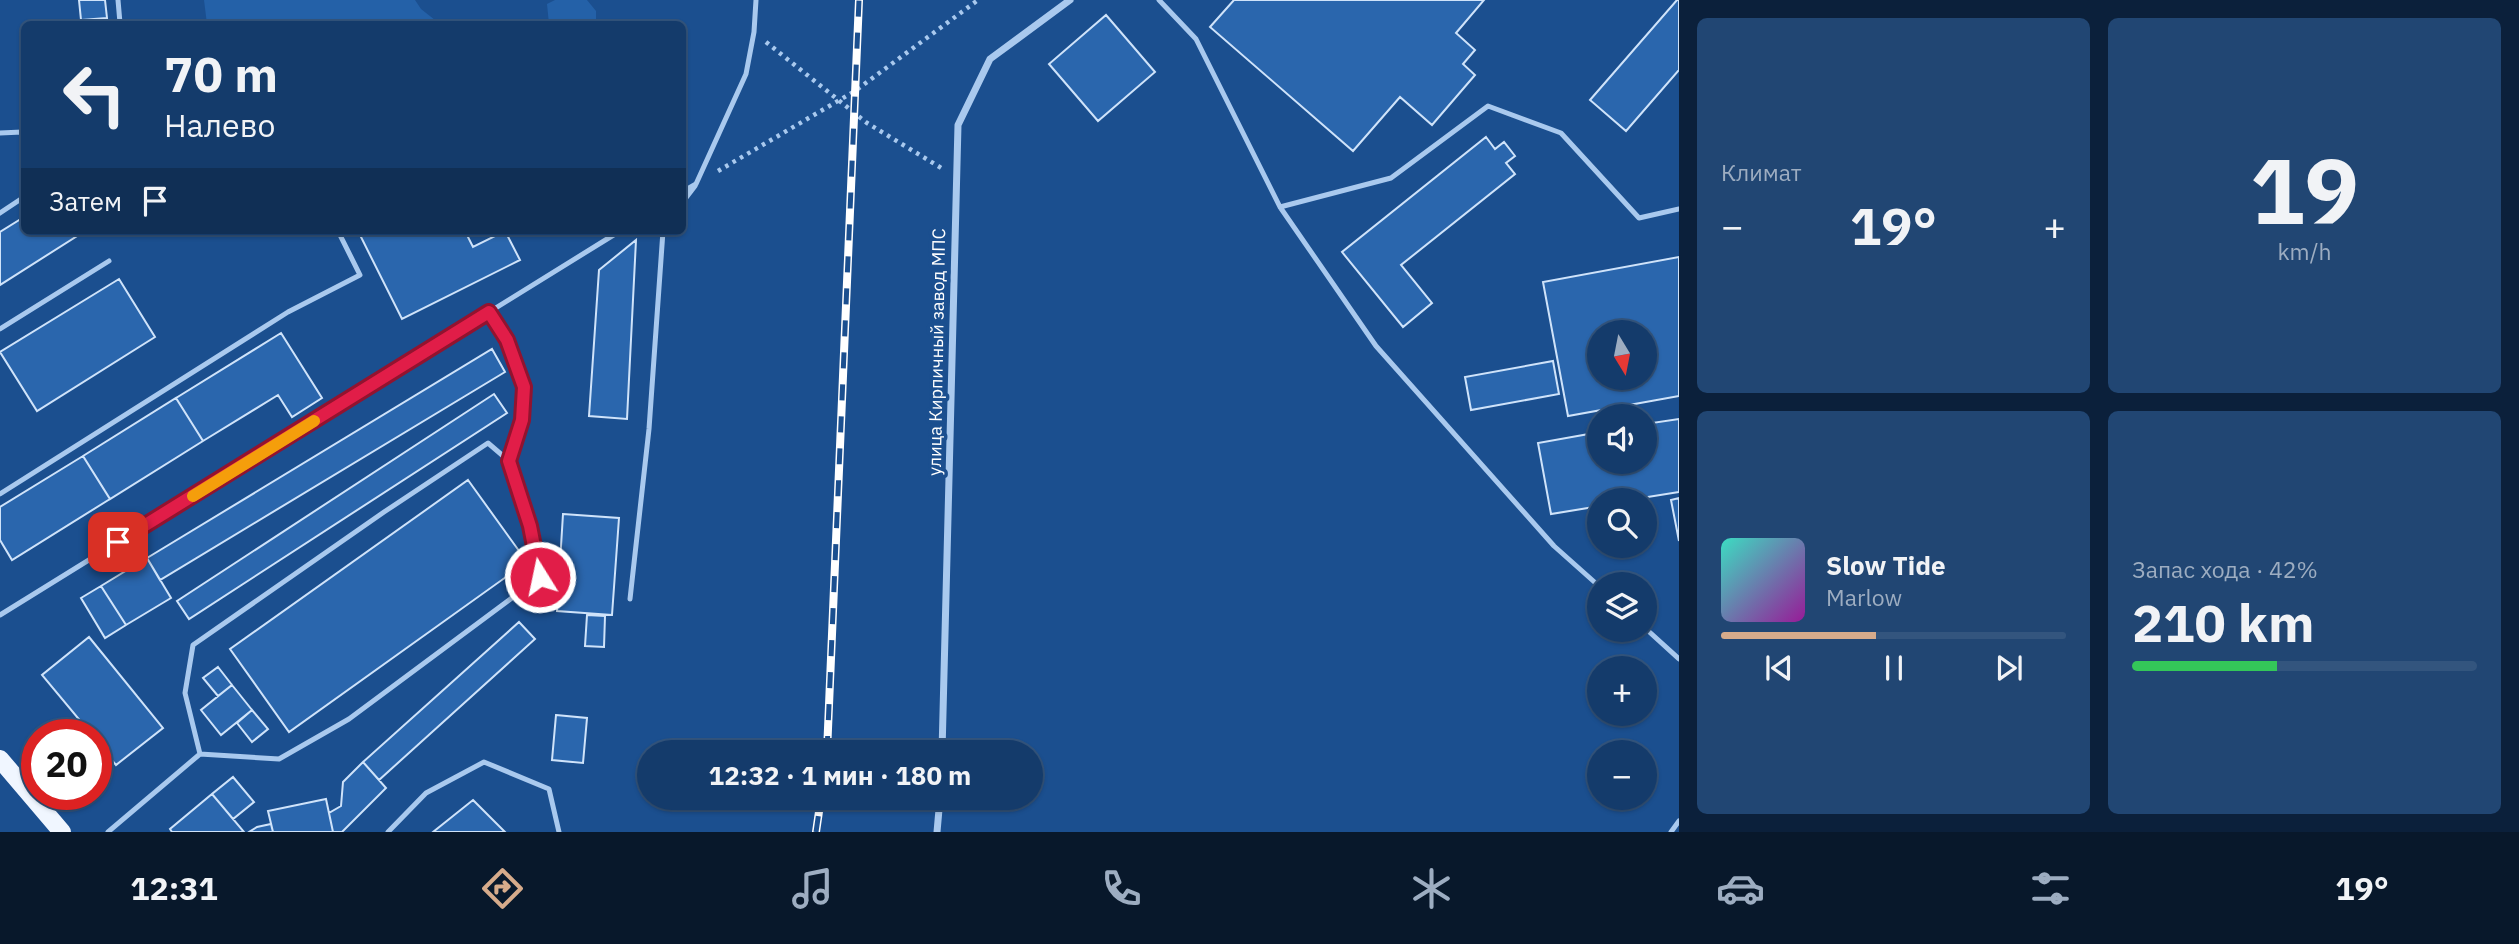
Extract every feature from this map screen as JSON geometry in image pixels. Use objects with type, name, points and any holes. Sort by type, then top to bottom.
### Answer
[{"type":"main road","points":[[0,759],[62,832]]},
{"type":"street","name":"улица Кирпичный завод МПС","points":[[942,740],[958,125],[989,59],[1070,0]]},
{"type":"street","points":[[937,832],[939,810]]},
{"type":"lane","points":[[118,0],[120,21]]},
{"type":"lane","points":[[686,198],[696,184],[746,74],[754,32],[756,0]]},
{"type":"lane","points":[[1159,0],[1196,39],[1280,208],[1376,346],[1554,547],[1587,576]]},
{"type":"lane","points":[[1280,208],[1391,177],[1488,106],[1561,133],[1639,218],[1679,209]]},
{"type":"lane","points":[[0,133],[21,131]]},
{"type":"lane","points":[[686,190],[696,184]]},
{"type":"lane","points":[[0,213],[21,199]]},
{"type":"lane","points":[[0,494],[288,312],[360,275],[340,235]]},
{"type":"lane","points":[[0,615],[614,235]]},
{"type":"lane","points":[[630,599],[649,429],[663,235]]},
{"type":"lane","points":[[0,329],[109,261]]},
{"type":"lane","points":[[489,312],[507,340],[524,387],[522,420],[509,461]]},
{"type":"lane","points":[[108,832],[200,754],[279,759],[349,719],[540,577],[530,526],[509,461],[488,443],[193,645],[185,693],[200,754]]},
{"type":"lane","points":[[1657,639],[1679,659]]},
{"type":"lane","points":[[388,832],[426,793],[484,762],[549,789],[559,832]]},
{"type":"lane","points":[[1671,832],[1679,821]]},
{"type":"path","points":[[696,184],[838,100],[978,0]]},
{"type":"path","points":[[754,32],[867,123],[956,176]]},
{"type":"shaded area","points":[[204,0],[415,0],[421,9],[436,21],[207,21]]},
{"type":"shaded area","points":[[555,0],[587,0],[596,11],[596,21],[549,21],[547,4]]},
{"type":"building","points":[[79,0],[105,0],[107,18],[81,20]]},
{"type":"building","points":[[1234,0],[1484,0],[1456,33],[1475,50],[1463,64],[1475,75],[1432,125],[1400,97],[1353,151],[1210,27]]},
{"type":"building","points":[[1677,0],[1679,70],[1626,131],[1590,100]]},
{"type":"building","points":[[1106,15],[1155,72],[1098,121],[1049,64]]},
{"type":"building","points":[[1486,137],[1495,149],[1504,142],[1515,156],[1506,163],[1515,174],[1401,265],[1432,303],[1403,327],[1342,252]]},
{"type":"building","points":[[21,219],[21,235],[79,235],[0,285],[0,232]]},
{"type":"building","points":[[360,235],[467,235],[473,247],[497,235],[507,235],[520,260],[402,319]]},
{"type":"building","points":[[636,240],[627,419],[589,416],[599,270]]},
{"type":"building","points":[[1679,257],[1679,396],[1635,404],[1587,404],[1587,413],[1568,416],[1543,282]]},
{"type":"building","points":[[119,279],[155,337],[37,411],[0,352]]},
{"type":"building","points":[[281,333],[322,398],[292,417],[278,395],[203,441],[176,398]]},
{"type":"building","points":[[492,349],[505,372],[160,580],[147,558]]},
{"type":"building","points":[[1553,361],[1559,394],[1471,410],[1465,377]]},
{"type":"building","points":[[494,394],[507,413],[189,619],[177,601]]},
{"type":"building","points":[[176,398],[203,441],[110,499],[83,456]]},
{"type":"building","points":[[1679,419],[1679,492],[1657,496],[1657,488],[1587,488],[1587,508],[1551,514],[1538,443],[1587,434],[1587,474],[1657,474],[1657,422]]},
{"type":"building","points":[[83,456],[110,499],[12,560],[0,540],[0,507]]},
{"type":"building","points":[[468,480],[527,562],[289,732],[230,649]]},
{"type":"building","points":[[1679,498],[1679,541],[1671,500]]},
{"type":"building","points":[[563,514],[619,518],[612,615],[557,611]]},
{"type":"building","points":[[147,558],[171,598],[126,625],[101,586]]},
{"type":"building","points":[[101,586],[126,625],[105,638],[81,598]]},
{"type":"building","points":[[587,615],[605,616],[604,647],[585,646]]},
{"type":"building","points":[[519,622],[535,639],[379,780],[363,762]]},
{"type":"building","points":[[89,637],[163,728],[116,765],[112,760],[112,719],[79,719],[42,675]]},
{"type":"building","points":[[218,667],[232,685],[218,696],[203,678]]},
{"type":"building","points":[[232,685],[252,710],[221,735],[201,710]]},
{"type":"building","points":[[252,710],[268,729],[252,742],[237,723]]},
{"type":"building","points":[[556,715],[587,718],[583,763],[552,760]]},
{"type":"building","points":[[363,762],[386,788],[342,832],[333,832],[329,813],[341,806],[343,782]]},
{"type":"building","points":[[233,777],[254,802],[233,819],[212,794]]},
{"type":"building","points":[[212,794],[244,832],[172,832],[170,829]]},
{"type":"building","points":[[326,799],[333,832],[273,832],[268,811]]},
{"type":"building","points":[[473,800],[505,832],[433,832]]},
{"type":"building","points":[[271,824],[273,832],[249,832],[257,827]]},
{"type":"railway","points":[[828,740],[859,0]]},
{"type":"railway","points":[[816,832],[819,810]]},
{"type":"slow traffic","points":[[193,496],[314,421]]},
{"type":"route","points":[[118,542],[489,312],[507,340],[524,387],[522,420],[509,461],[530,526],[540,577]]}]
